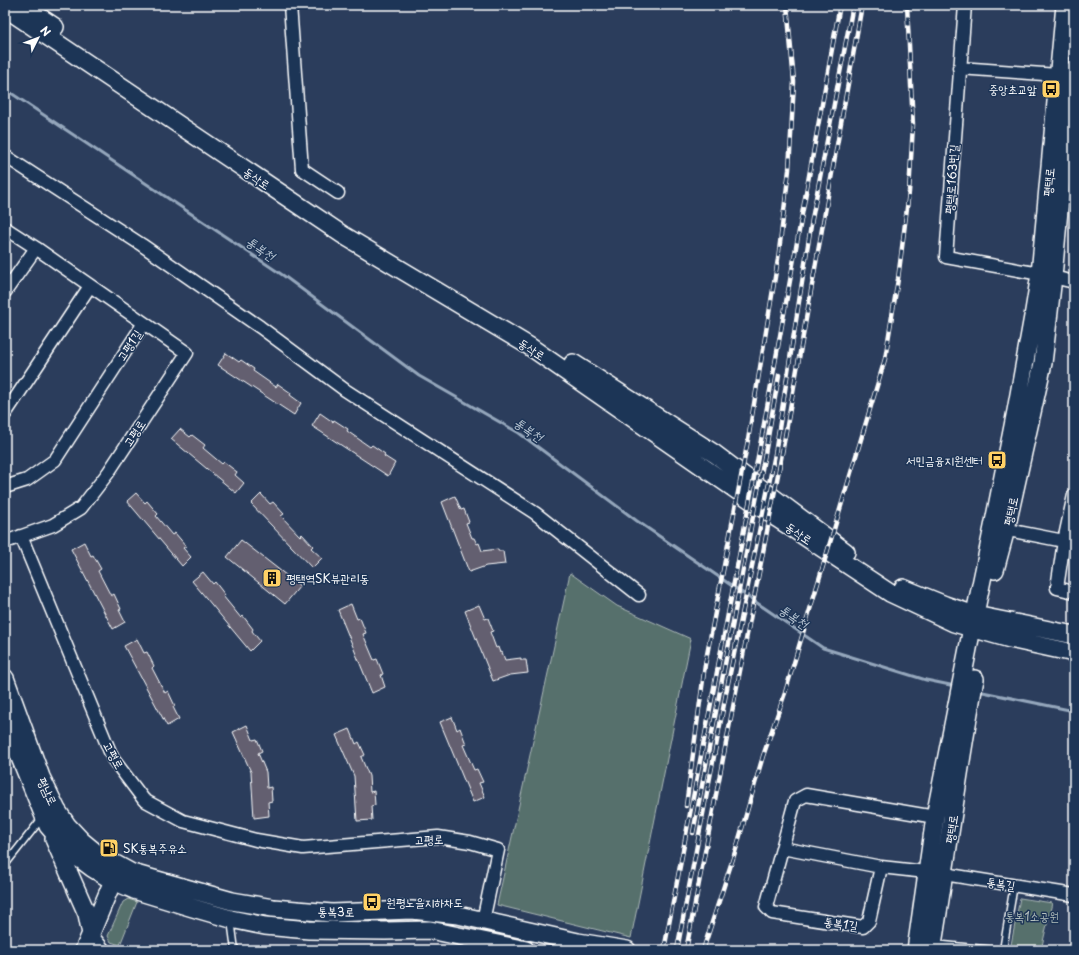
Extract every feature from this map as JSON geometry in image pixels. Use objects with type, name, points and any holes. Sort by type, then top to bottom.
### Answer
[{"type":"street","name":"동삭로","points":[[22,5],[361,233],[463,292],[715,454],[889,583],[945,605],[1010,639],[1074,653]]},
{"type":"street","points":[[290,5],[302,169],[338,193]]},
{"type":"street","name":"평택로163번길","points":[[965,5],[959,68],[946,257],[1047,275]]},
{"type":"street","name":"평택로","points":[[1063,154],[1058,75],[1065,5]]},
{"type":"street","name":"동삭로","points":[[5,8],[343,235],[529,346],[866,579],[890,593],[954,623],[978,622],[1074,635]]},
{"type":"street","points":[[959,68],[1058,75]]},
{"type":"street","name":"평택로","points":[[932,947],[944,874],[958,735],[978,622],[999,528],[1034,311],[1047,275],[1063,154],[1071,122],[1074,70]]},
{"type":"street","points":[[5,156],[148,249],[260,327],[345,390],[535,513],[639,595]]},
{"type":"street","name":"고평1길","points":[[5,228],[144,322],[55,460],[27,480],[5,487]]},
{"type":"street","points":[[5,292],[36,248]]},
{"type":"street","points":[[1047,275],[1074,282]]},
{"type":"street","points":[[5,414],[90,286]]},
{"type":"street","name":"고평로","points":[[144,322],[187,353],[108,474],[81,508],[53,525],[21,536],[113,759],[144,800],[184,821],[256,840],[303,848],[438,837],[470,842],[498,850],[483,922]]},
{"type":"street","points":[[1074,495],[1069,542],[1057,588],[1074,592]]},
{"type":"street","points":[[999,528],[1069,542]]},
{"type":"street","points":[[5,542],[21,536]]},
{"type":"street","name":"평남로","points":[[5,678],[41,777],[57,810],[67,825],[82,841],[99,855],[116,874]]},
{"type":"street","name":"평남로","points":[[5,721],[46,821],[65,846],[80,859],[92,868],[116,874]]},
{"type":"street","name":"평택로","points":[[916,950],[935,816],[958,735]]},
{"type":"street","name":"통복1길","points":[[881,867],[869,921],[863,927],[772,913],[766,907],[795,801],[806,795],[935,816]]},
{"type":"street","points":[[46,821],[87,914],[91,934],[104,950]]},
{"type":"street","points":[[782,848],[881,867]]},
{"type":"street","name":"통복길","points":[[881,867],[944,874],[1074,895]]},
{"type":"street","points":[[84,950],[116,874]]},
{"type":"street","name":"통복3로","points":[[116,874],[138,875],[225,899],[273,908],[332,913],[412,910],[458,915],[483,922],[578,942],[627,950]]},
{"type":"street","name":"통복3로","points":[[116,874],[134,890],[231,919],[265,926],[309,930],[385,932],[430,930],[476,945],[526,950]]},
{"type":"street","points":[[476,945],[483,922]]},
{"type":"lane","name":"평남로","points":[[5,865],[46,821]]},
{"type":"lane","points":[[1003,950],[1014,885]]},
{"type":"lane","points":[[231,919],[235,950]]},
{"type":"lane","points":[[932,947],[994,950]]},
{"type":"green space","points":[[570,573],[617,606],[691,639],[631,938],[497,905]]},
{"type":"green space","name":"통복1소공원","points":[[1020,898],[1052,903],[1041,950],[1010,950]]},
{"type":"green space","points":[[128,899],[137,902],[120,945],[111,942],[108,936],[123,902]]},
{"type":"building","points":[[226,353],[239,362],[241,360],[254,369],[253,371],[276,387],[278,384],[291,393],[290,395],[301,403],[294,415],[218,365]]},
{"type":"building","points":[[320,413],[333,422],[334,420],[348,429],[347,431],[370,447],[372,445],[385,454],[384,456],[395,463],[388,476],[312,426]]},
{"type":"building","points":[[180,429],[190,437],[192,435],[205,445],[203,448],[222,464],[224,462],[237,472],[235,475],[244,483],[236,493],[171,439]]},
{"type":"building","points":[[136,493],[145,503],[147,501],[158,514],[156,516],[172,535],[175,533],[186,546],[183,548],[191,557],[182,566],[127,501]]},
{"type":"building","points":[[261,494],[270,504],[273,502],[284,514],[281,516],[300,536],[302,534],[313,546],[311,548],[322,558],[312,568],[251,504]]},
{"type":"building","points":[[455,496],[461,510],[464,509],[469,522],[466,523],[472,538],[474,538],[477,544],[479,543],[482,551],[498,549],[498,551],[503,551],[505,564],[486,566],[469,572],[442,502]]},
{"type":"building","name":"평택역SK뷰관리동","points":[[241,540],[300,586],[285,604],[227,557]]},
{"type":"building","points":[[84,542],[91,556],[93,555],[101,569],[98,571],[111,596],[114,594],[121,609],[119,610],[125,622],[113,629],[71,549]]},
{"type":"building","points":[[203,572],[213,584],[215,582],[225,595],[223,596],[241,618],[243,616],[253,629],[252,631],[260,641],[250,651],[192,581]]},
{"type":"building","points":[[351,604],[357,619],[360,618],[366,633],[363,634],[374,660],[377,659],[383,674],[381,675],[385,687],[372,693],[338,610]]},
{"type":"building","points":[[479,605],[485,619],[488,618],[493,631],[490,632],[496,648],[498,647],[500,653],[502,652],[505,660],[521,658],[521,660],[526,660],[528,673],[510,675],[493,681],[465,611]]},
{"type":"building","points":[[137,639],[144,653],[147,652],[154,666],[152,668],[165,693],[168,691],[175,706],[173,707],[179,719],[167,726],[124,646]]},
{"type":"building","points":[[452,717],[457,730],[460,728],[466,744],[463,745],[474,770],[477,769],[483,782],[479,783],[485,797],[473,802],[440,722]]},
{"type":"building","points":[[247,725],[253,740],[257,739],[262,751],[258,753],[266,772],[267,788],[271,787],[272,801],[268,802],[269,816],[254,818],[251,772],[233,732]]},
{"type":"building","points":[[350,729],[356,744],[359,742],[365,755],[361,757],[369,776],[370,792],[374,791],[375,805],[371,806],[372,820],[357,821],[354,776],[336,735]]},
{"type":"waterway","name":"통복천","points":[[5,89],[284,276],[419,376],[519,433],[637,521],[823,648],[926,680],[955,686]]},
{"type":"waterway","name":"통복천","points":[[978,691],[1074,711]]},
{"type":"railway","points":[[686,806],[705,665],[748,440],[778,259],[789,170],[794,82],[787,5]]},
{"type":"railway","points":[[664,950],[760,446],[840,5]]},
{"type":"railway","points":[[677,950],[728,683],[775,454],[812,219],[853,5]]},
{"type":"railway","points":[[686,950],[781,459],[862,5]]},
{"type":"railway","points":[[703,950],[737,846],[763,756],[785,693],[885,359],[898,279],[909,192],[913,125],[907,5]]},
{"type":"railway","points":[[693,833],[779,375]]},
{"type":"place","name":"중앙초교앞","points":[[1051,89]]},
{"type":"place","name":"서민금융지원센터","points":[[997,460]]},
{"type":"place","name":"평택역SK뷰관리동","points":[[272,578]]},
{"type":"place","name":"SK통복주유소","points":[[109,848]]},
{"type":"place","name":"원평노을지하차도","points":[[372,902]]}]
